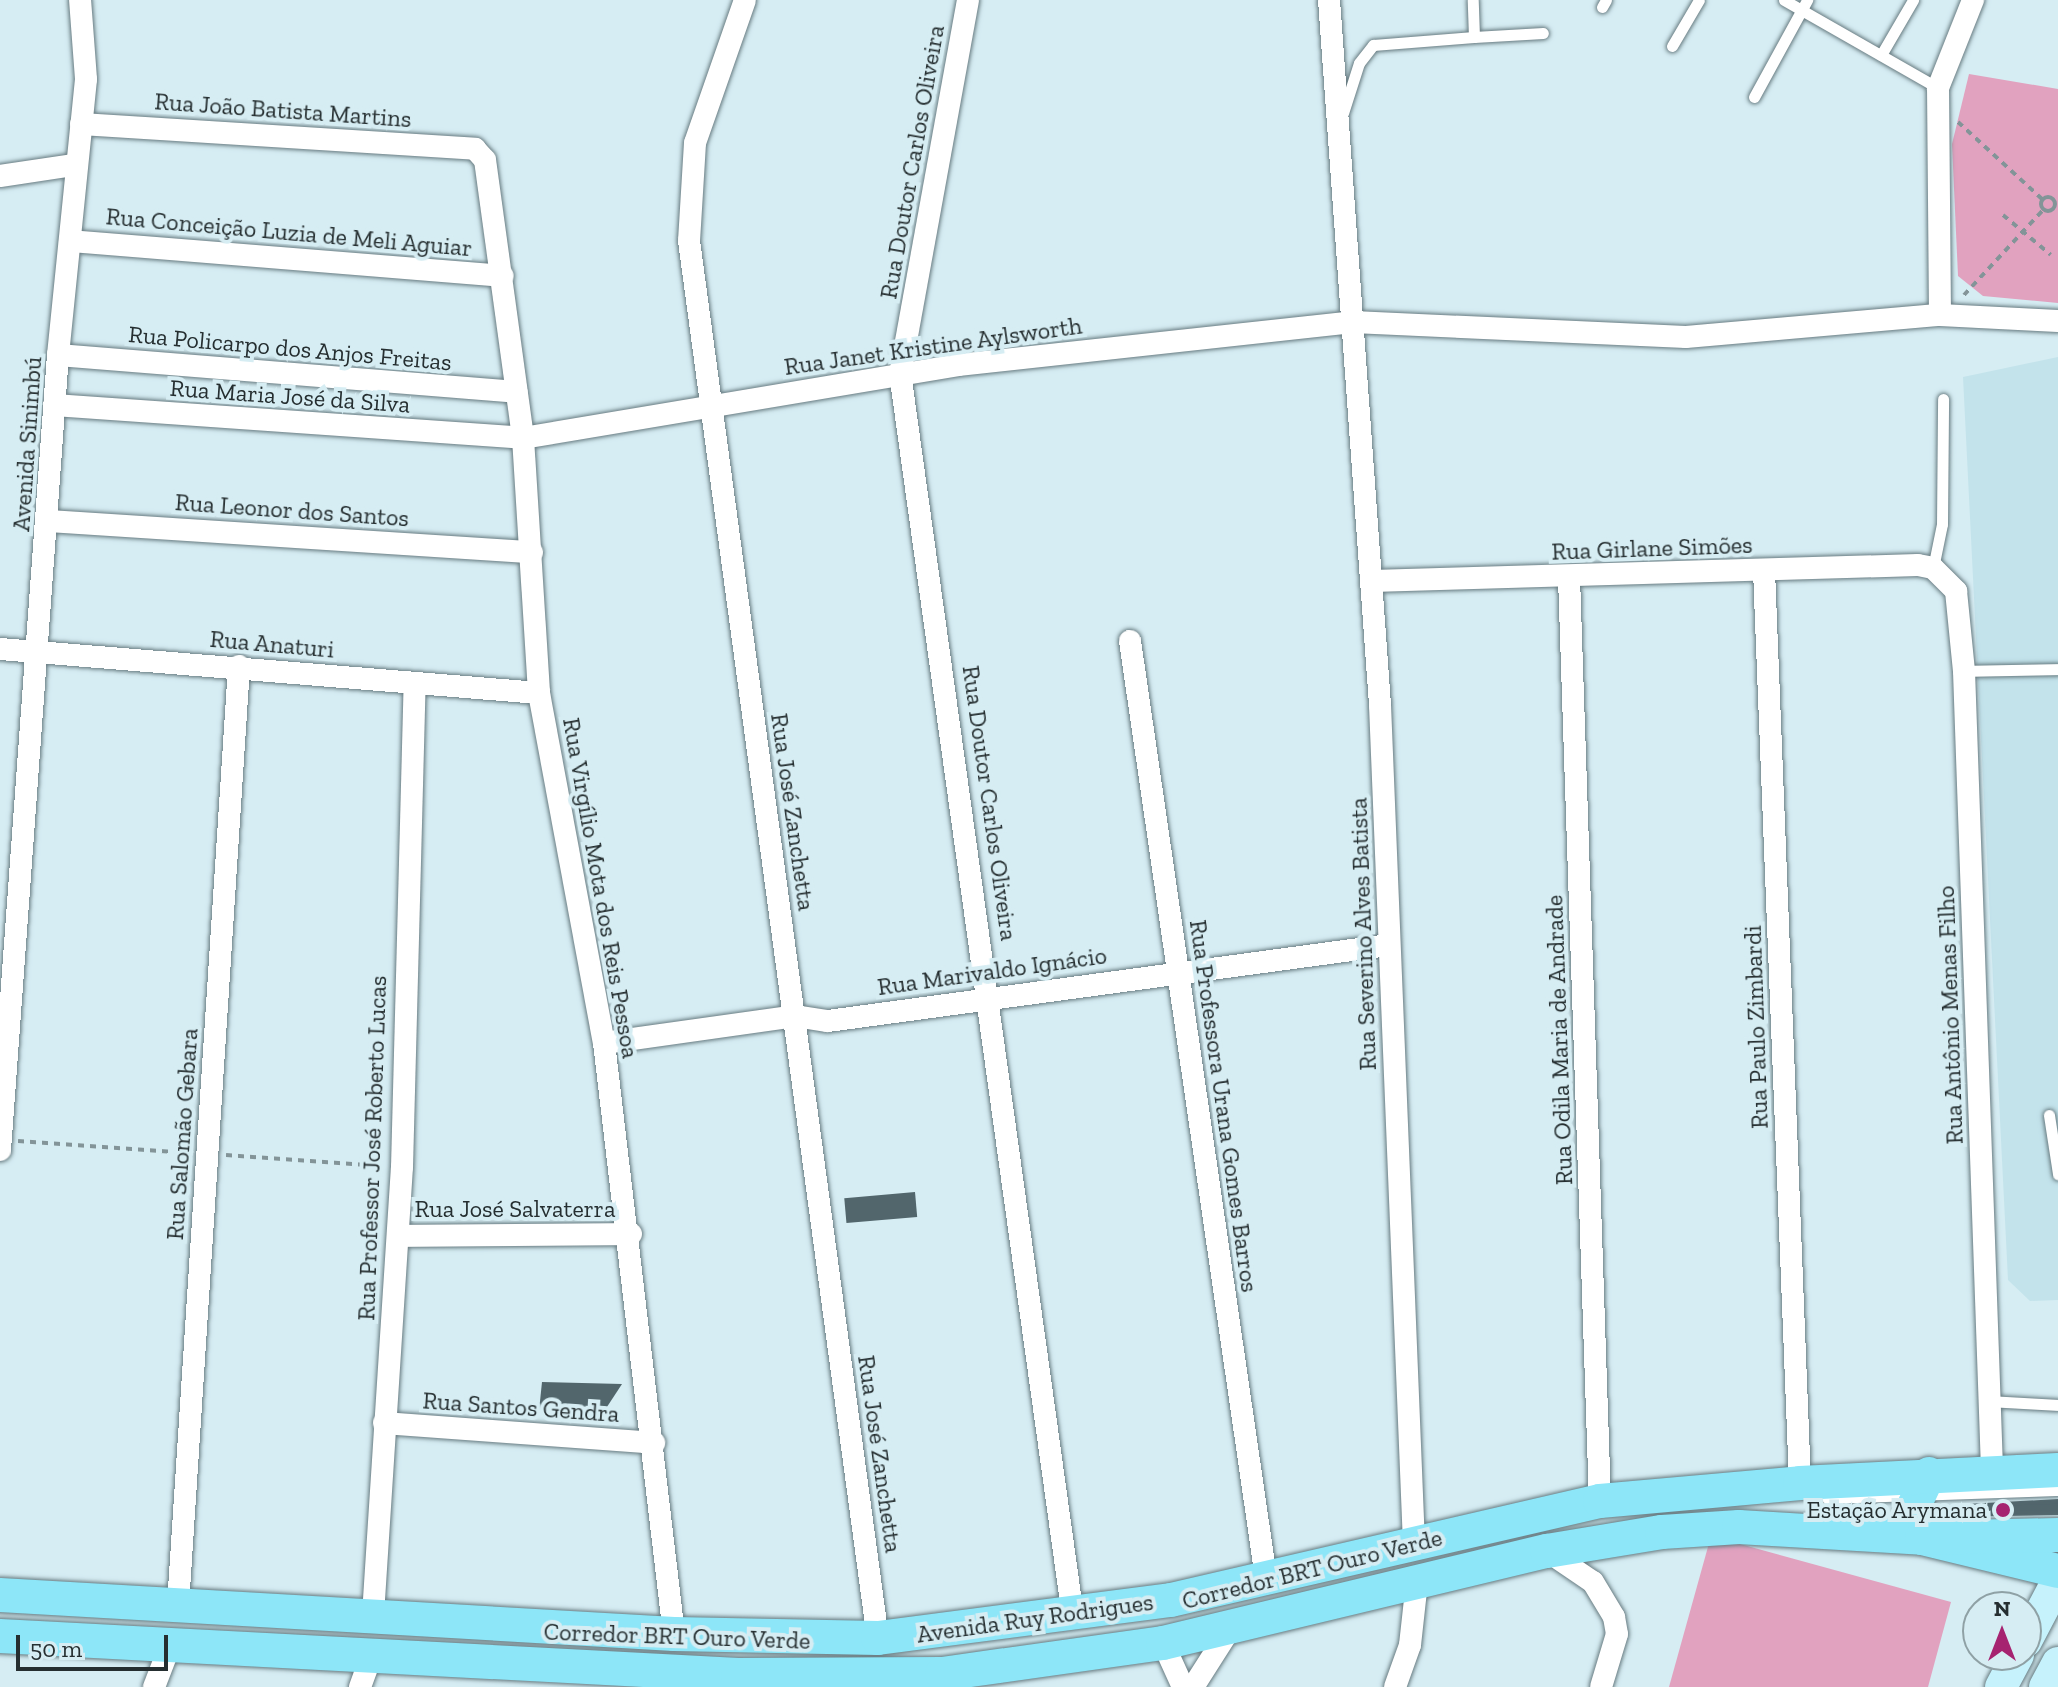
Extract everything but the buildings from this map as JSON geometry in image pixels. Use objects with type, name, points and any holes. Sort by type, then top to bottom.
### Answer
[{"type":"main road","name":"Avenida Ruy Rodrigues","points":[[0,1636],[372,1654],[577,1677],[677,1653],[1066,1624],[1266,1578],[1415,1559],[1548,1543],[1920,1509],[1992,1470],[2058,1470]]},
{"type":"main road","name":"Avenida Ruy Rodrigues","points":[[0,1595],[373,1615],[677,1653],[742,1681],[949,1680],[991,1677],[1230,1629],[1415,1559],[1600,1501],[1800,1483],[2058,1535]]},
{"type":"main road","points":[[1920,1509],[2058,1571]]},
{"type":"main road","points":[[2042,1610],[2058,1580]]},
{"type":"main road","points":[[2045,1687],[2058,1663]]},
{"type":"street","name":"Avenida Sinimbú","points":[[0,1150],[41,653],[58,355],[74,165],[86,79],[80,0]]},
{"type":"street","name":"Rua José Zanchetta","points":[[745,0],[695,143],[688,194],[712,406],[878,1638]]},
{"type":"street","name":"Rua Doutor Carlos Oliveira","points":[[968,0],[900,373],[992,998],[1066,1624]]},
{"type":"street","name":"Rua Severino Alves Batista","points":[[1329,0],[1372,581],[1415,1559],[1410,1645],[1395,1687]]},
{"type":"street","points":[[1940,315],[1938,88],[1973,0]]},
{"type":"street","name":"Rua João Batista Martins","points":[[81,124],[481,152]]},
{"type":"street","name":"Rua Virgílio Mota dos Reis Pessoa","points":[[481,152],[503,276],[523,438],[539,693],[604,1043],[631,1234],[677,1653]]},
{"type":"street","points":[[0,176],[74,165]]},
{"type":"street","name":"Rua Conceição Luzia de Meli Aguiar","points":[[70,241],[503,276]]},
{"type":"street","name":"Rua Janet Kristine Aylsworth","points":[[523,438],[900,373],[1353,322],[1686,337],[1940,315],[2058,321]]},
{"type":"street","name":"Rua Policarpo dos Anjos Freitas","points":[[58,355],[517,392]]},
{"type":"street","name":"Rua Maria José da Silva","points":[[54,405],[523,438]]},
{"type":"street","name":"Rua Leonor dos Santos","points":[[48,521],[532,552]]},
{"type":"street","name":"Rua Girlane Simões","points":[[1372,581],[1933,568]]},
{"type":"street","name":"Rua Antônio Menas Filho","points":[[1933,568],[1956,591],[1964,671],[1992,1470]]},
{"type":"street","name":"Rua Paulo Zimbardi","points":[[1764,570],[1800,1483]]},
{"type":"street","name":"Rua Odila Maria de Andrade","points":[[1569,577],[1600,1501]]},
{"type":"street","name":"Rua Professora Urana Gomes Barros","points":[[1130,641],[1266,1578]]},
{"type":"street","name":"Rua Anaturi","points":[[0,649],[239,666],[539,693]]},
{"type":"street","name":"Rua Salomão Gebara","points":[[178,1605],[239,666]]},
{"type":"street","name":"Rua Professor José Roberto Lucas","points":[[373,1615],[399,1236],[415,683]]},
{"type":"street","name":"Rua Marivaldo Ignácio","points":[[604,1043],[795,1016],[828,1021],[1177,970],[1389,945]]},
{"type":"street","name":"Rua José Salvaterra","points":[[399,1236],[631,1234]]},
{"type":"street","name":"Rua Santos Gendra","points":[[384,1423],[654,1443]]},
{"type":"street","points":[[1548,1543],[1593,1582],[1614,1617],[1617,1634],[1601,1687]]},
{"type":"street","points":[[1193,1687],[1230,1629]]},
{"type":"street","points":[[154,1687],[171,1643]]},
{"type":"street","points":[[1163,1643],[1183,1687]]},
{"type":"street","points":[[360,1687],[372,1654]]},
{"type":"lane","points":[[1473,0],[1474,37]]},
{"type":"lane","points":[[1672,46],[1699,0]]},
{"type":"lane","points":[[1784,0],[1804,5],[1938,88]]},
{"type":"lane","points":[[1881,55],[1913,0]]},
{"type":"lane","points":[[1754,97],[1804,5]]},
{"type":"lane","points":[[1339,125],[1359,63],[1373,45],[1543,33]]},
{"type":"lane","points":[[1933,568],[1942,524],[1943,399]]},
{"type":"lane","points":[[1964,671],[2058,669]]},
{"type":"lane","points":[[2049,1115],[2058,1174]]},
{"type":"lane","points":[[1989,1401],[2058,1405]]},
{"type":"lane","name":"Corredor BRT Ouro Verde","points":[[1920,1509],[2058,1490]]},
{"type":"lane","name":"Corredor BRT Ouro Verde","points":[[1066,1624],[1171,1611],[1415,1559],[1598,1512],[1762,1499],[2058,1521]]},
{"type":"lane","name":"Corredor BRT Ouro Verde","points":[[0,1605],[879,1665],[980,1655],[1174,1625],[1355,1581]]},
{"type":"lane","name":"Corredor BRT Ouro Verde","points":[[0,1622],[677,1653],[876,1649],[965,1643]]},
{"type":"path","points":[[1953,118],[2043,200],[2044,209]]},
{"type":"path","points":[[2043,200],[2056,198],[2056,211],[2044,209]]},
{"type":"path","points":[[1964,295],[2044,209]]},
{"type":"path","points":[[2003,215],[2051,255]]},
{"type":"shaded area","points":[[1969,74],[2058,89],[2058,303],[1983,296],[1958,276],[1952,144]]},
{"type":"shaded area","points":[[2058,357],[2058,1300],[2030,1301],[2008,1280],[1963,377]]},
{"type":"shaded area","points":[[1711,1536],[1951,1602],[1928,1687],[1669,1687]]},
{"type":"place","name":"Estação Arymana","points":[[2003,1510]]}]
